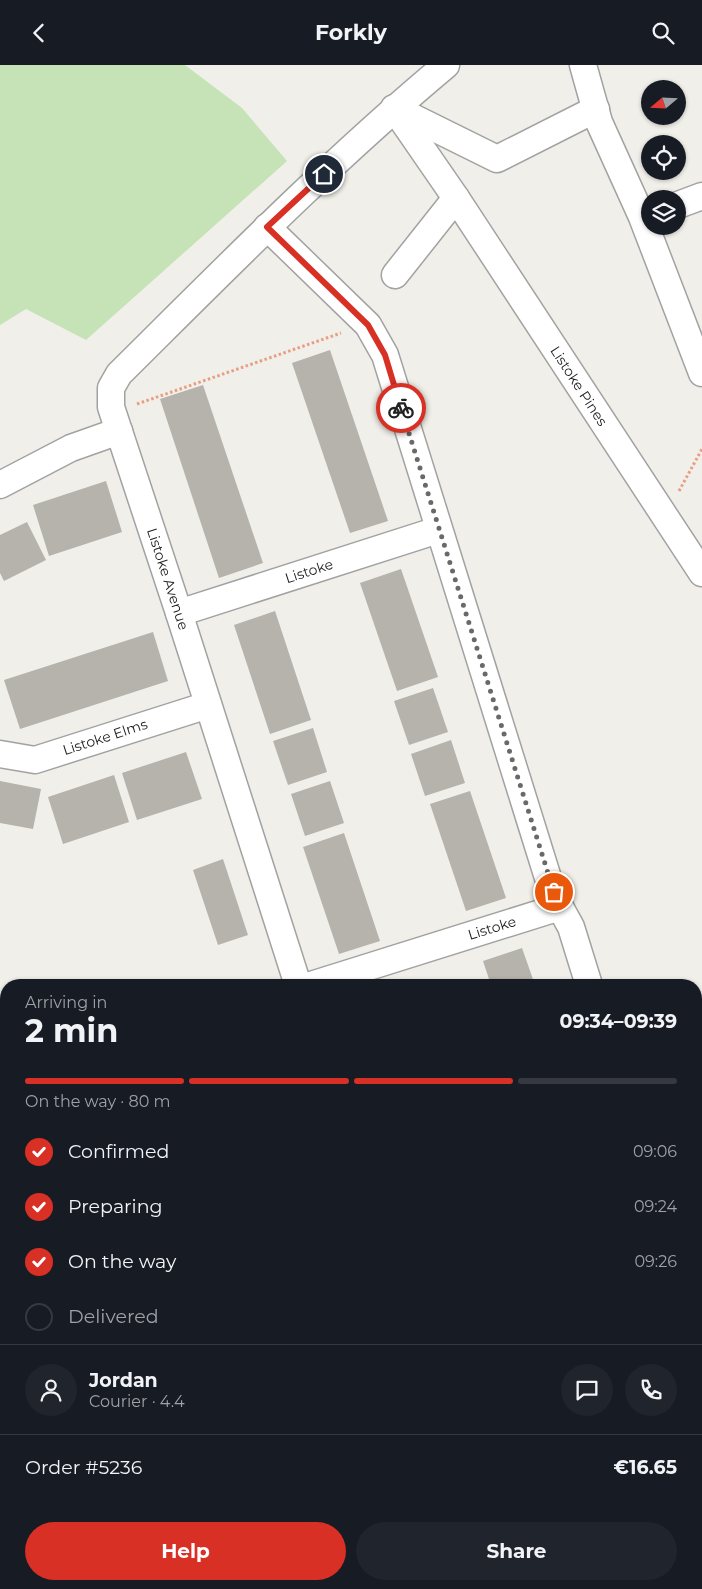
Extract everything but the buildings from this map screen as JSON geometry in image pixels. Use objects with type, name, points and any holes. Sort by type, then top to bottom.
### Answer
[{"type":"street","points":[[446,65],[394,108],[267,227],[368,325],[385,355],[548,878],[571,927],[587,979]]},
{"type":"street","points":[[584,65],[599,122],[641,206]]},
{"type":"street","points":[[394,108],[497,159],[596,109]]},
{"type":"street","name":"Listoke Pines","points":[[394,108],[456,198],[702,573]]},
{"type":"street","points":[[686,202],[702,196]]},
{"type":"street","points":[[395,275],[456,198]]},
{"type":"street","name":"Listoke Avenue","points":[[267,227],[119,375],[111,389],[111,407],[180,613],[296,979]]},
{"type":"street","points":[[653,235],[702,373]]},
{"type":"street","points":[[0,485],[116,422]]},
{"type":"street","name":"Listoke","points":[[180,613],[438,530]]},
{"type":"street","name":"Listoke Elms","points":[[0,754],[35,760],[208,705]]},
{"type":"street","name":"Listoke","points":[[330,979],[560,907]]},
{"type":"path","points":[[116,422],[346,332],[359,317]]},
{"type":"path","points":[[675,499],[702,449]]},
{"type":"green space","points":[[0,65],[185,65],[242,108],[287,161],[86,340],[26,309],[0,325]]},
{"type":"way so far","points":[[401,408],[548,878],[554,892]]},
{"type":"route","points":[[324,174],[267,227],[368,325],[385,355],[401,408]]}]
